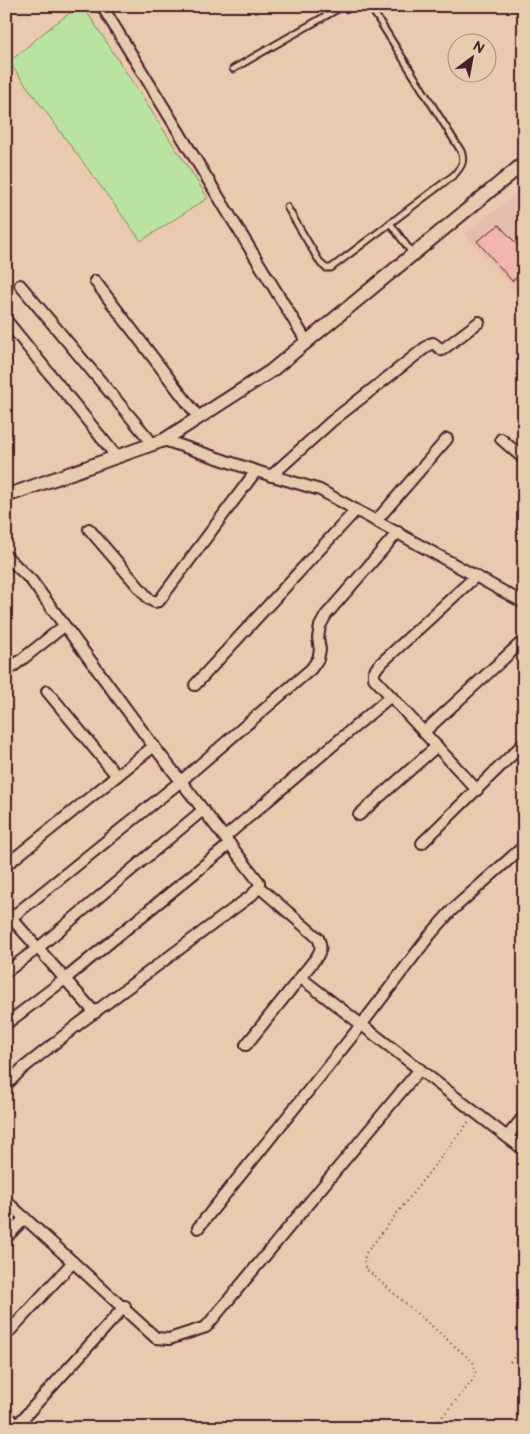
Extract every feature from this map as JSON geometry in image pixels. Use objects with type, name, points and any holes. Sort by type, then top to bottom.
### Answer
[{"type":"street","points":[[102,6],[307,342]]},
{"type":"street","points":[[6,496],[159,442],[271,372],[524,162]]},
{"type":"street","points":[[95,281],[199,418]]},
{"type":"street","points":[[20,285],[159,442],[320,490],[524,603]]},
{"type":"street","points":[[6,320],[117,457]]},
{"type":"street","points":[[271,476],[332,421],[430,344],[433,343],[442,350],[479,322]]},
{"type":"street","points":[[501,439],[524,459]]},
{"type":"street","points":[[376,521],[447,440]]},
{"type":"street","points":[[89,530],[149,600],[159,601],[256,472]]},
{"type":"street","points":[[195,685],[356,510]]},
{"type":"street","points":[[95,1013],[38,948],[8,918],[180,781],[311,669],[318,660],[320,626],[326,615],[398,532]]},
{"type":"street","points":[[6,556],[31,580],[180,781],[259,882],[259,888],[252,896],[22,1069],[6,1085]]},
{"type":"street","points":[[476,576],[378,666],[374,672],[374,678],[477,790]]},
{"type":"street","points":[[8,665],[64,626]]},
{"type":"street","points":[[424,732],[524,640]]},
{"type":"street","points":[[47,691],[117,776]]},
{"type":"street","points":[[6,1024],[65,979],[227,841],[391,696]]},
{"type":"street","points":[[422,844],[524,743]]},
{"type":"street","points":[[6,865],[154,746]]},
{"type":"street","points":[[360,815],[437,746]]},
{"type":"street","points":[[6,972],[38,948],[203,810]]},
{"type":"street","points":[[198,1228],[362,1024],[430,935],[452,910],[524,846]]},
{"type":"street","points":[[246,1045],[316,958],[320,952],[321,945],[318,938],[259,888]]},
{"type":"street","points":[[301,978],[524,1150]]},
{"type":"street","points":[[6,1201],[156,1338],[169,1339],[206,1326],[420,1069]]},
{"type":"street","points":[[507,1137],[524,1116]]},
{"type":"street","points":[[6,1238],[24,1218]]},
{"type":"street","points":[[6,1335],[73,1262]]},
{"type":"street","points":[[6,1415],[19,1427],[124,1307]]},
{"type":"lane","points":[[233,69],[343,6]]},
{"type":"lane","points":[[287,207],[321,264],[326,268],[331,268],[454,175],[463,163],[461,151],[370,6]]},
{"type":"lane","points":[[390,223],[413,254]]},
{"type":"path","points":[[433,1428],[472,1381],[476,1372],[473,1362],[365,1268],[364,1260],[366,1253],[476,1113]]},
{"type":"path","points":[[510,1362],[524,1346]]},
{"type":"shaded area","points":[[524,188],[524,299],[464,234]]},
{"type":"green space","points":[[79,6],[83,6],[208,198],[141,241],[9,62]]},
{"type":"building","points":[[499,225],[524,252],[524,271],[512,281],[477,241]]}]
